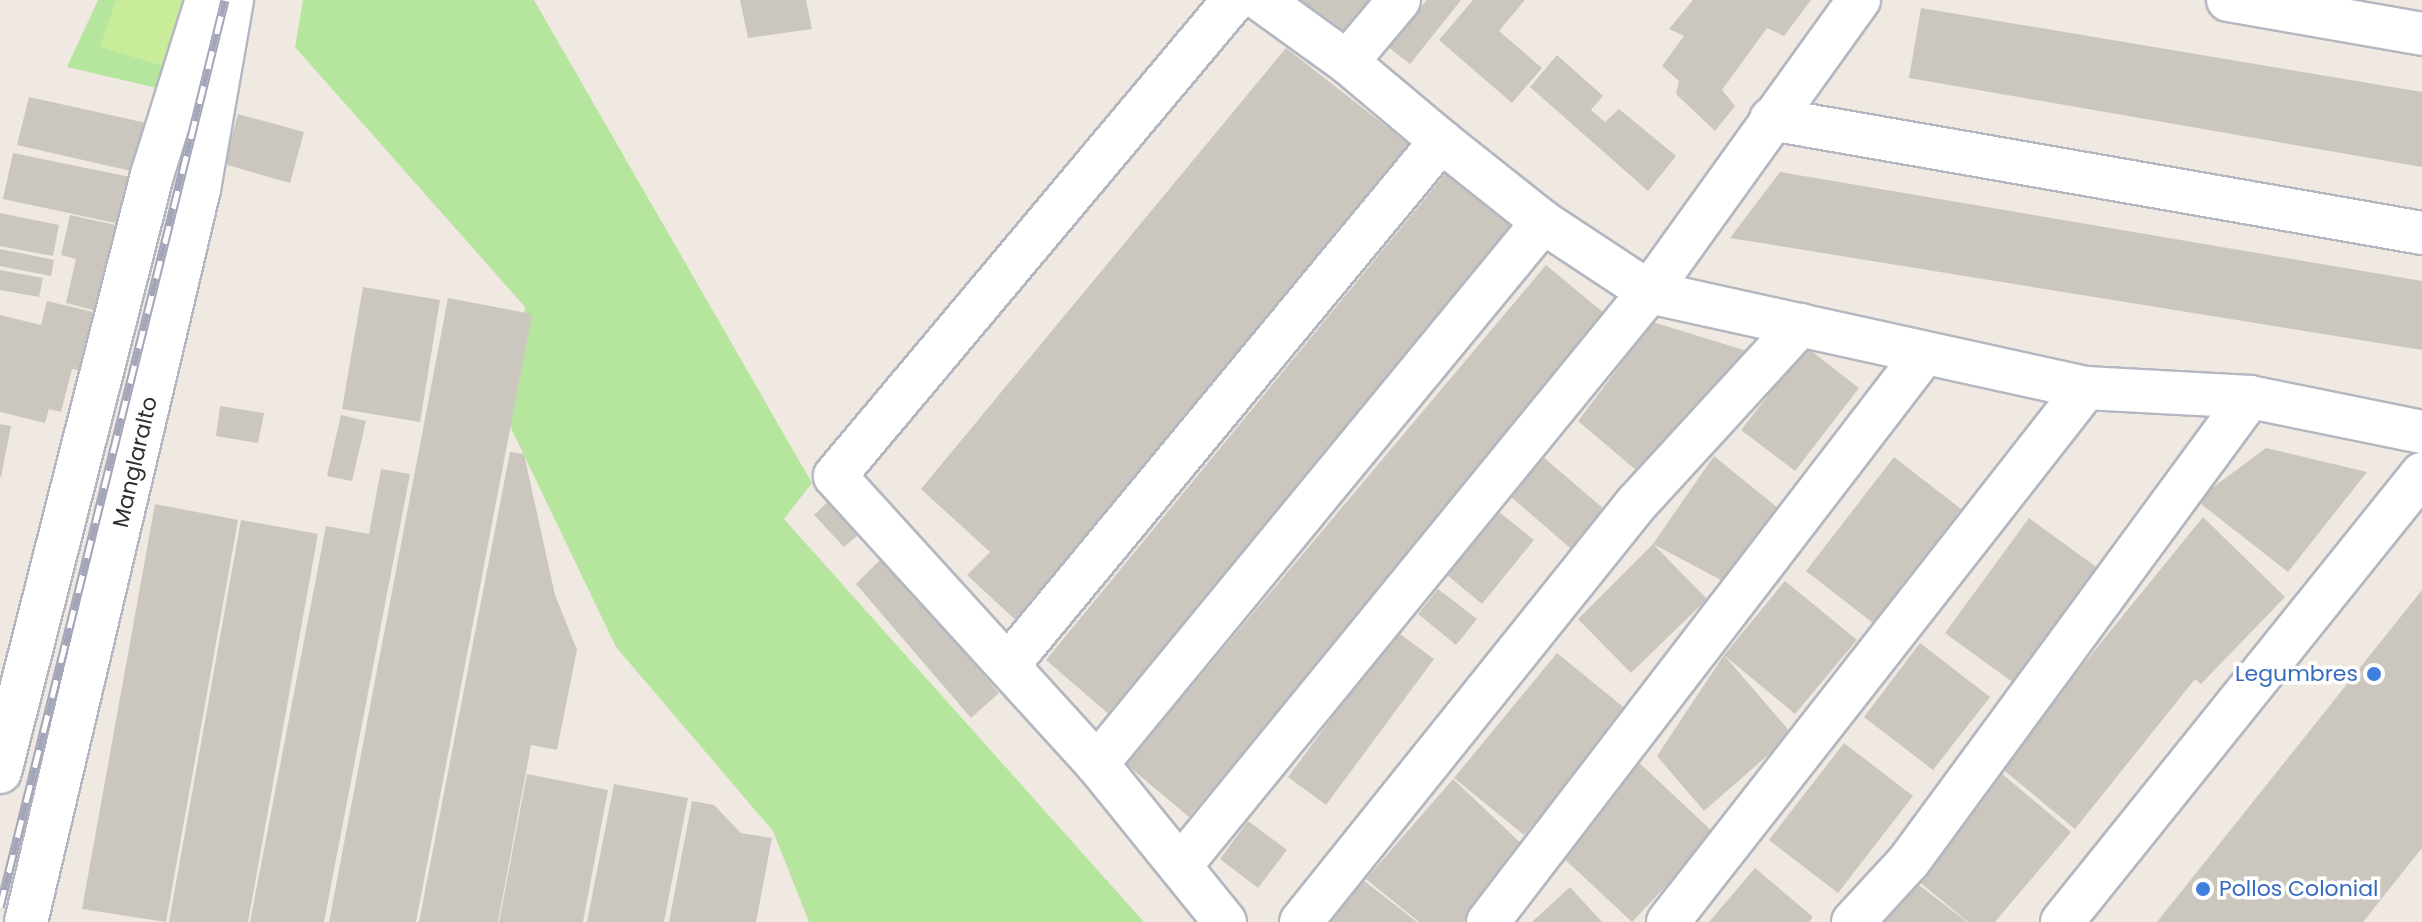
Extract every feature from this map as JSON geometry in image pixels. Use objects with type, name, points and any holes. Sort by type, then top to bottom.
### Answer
[{"type":"street","points":[[0,772],[152,175],[207,0]]},
{"type":"street","name":"Manglaralto","points":[[26,922],[199,189],[232,0]]},
{"type":"street","points":[[1225,922],[1097,764],[835,476],[1234,0]]},
{"type":"street","points":[[1261,0],[1347,62],[1543,222],[1649,292],[2086,388],[2250,397],[2422,432]]},
{"type":"street","points":[[1347,62],[1399,0]]},
{"type":"street","points":[[1181,865],[1649,292],[1859,0]]},
{"type":"street","points":[[2228,0],[2422,34]]},
{"type":"street","points":[[1771,119],[2422,233]]},
{"type":"street","points":[[1008,665],[1441,141]]},
{"type":"street","points":[[1097,764],[1543,222]]},
{"type":"street","points":[[1301,922],[1636,504],[1800,325]]},
{"type":"street","points":[[1488,922],[1924,354]]},
{"type":"street","points":[[1668,922],[2086,388]]},
{"type":"street","points":[[1853,922],[1918,849],[2250,397]]},
{"type":"street","points":[[2062,922],[2422,474]]},
{"type":"green space","points":[[98,0],[196,0],[170,91],[67,67]]},
{"type":"green space","points":[[116,0],[187,0],[169,68],[100,47]]},
{"type":"green space","points":[[303,0],[534,0],[812,483],[784,519],[1144,922],[809,922],[773,831],[616,647],[510,426],[525,307],[295,47]]},
{"type":"building","points":[[740,0],[806,0],[812,29],[748,38]]},
{"type":"building","points":[[1292,0],[1381,0],[1344,41]]},
{"type":"building","points":[[1427,0],[1461,0],[1410,64],[1387,46]]},
{"type":"building","points":[[1473,0],[1525,0],[1499,31],[1542,68],[1512,103],[1439,40]]},
{"type":"building","points":[[1693,0],[1811,0],[1784,36],[1767,28],[1722,90],[1735,106],[1715,131],[1676,94],[1679,81],[1662,66],[1684,36],[1669,29]]},
{"type":"building","points":[[1921,8],[2422,92],[2422,167],[1909,78]]},
{"type":"building","points":[[1286,48],[1414,148],[1022,626],[967,575],[990,552],[921,489]]},
{"type":"building","points":[[1557,55],[1603,96],[1591,110],[1605,122],[1619,109],[1676,156],[1648,191],[1530,87]]},
{"type":"building","points":[[29,97],[151,124],[140,173],[17,145]]},
{"type":"building","points":[[238,114],[304,132],[290,183],[224,164]]},
{"type":"building","points":[[13,153],[135,178],[125,225],[3,199]]},
{"type":"building","points":[[1451,167],[1515,221],[1111,716],[1046,660]]},
{"type":"building","points":[[1780,172],[2422,281],[2422,350],[1730,238]]},
{"type":"building","points":[[0,213],[59,225],[53,256],[0,246]]},
{"type":"building","points":[[70,215],[120,226],[101,312],[66,303],[76,259],[61,255]]},
{"type":"building","points":[[0,249],[54,260],[51,276],[0,266]]},
{"type":"building","points":[[1546,265],[1610,318],[1189,817],[1126,764]]},
{"type":"building","points":[[0,270],[43,278],[39,297],[0,290]]},
{"type":"building","points":[[363,287],[440,300],[420,422],[342,409]]},
{"type":"building","points":[[448,298],[532,314],[416,922],[329,922]]},
{"type":"building","points":[[47,301],[101,314],[87,372],[72,369],[61,412],[49,409],[45,423],[0,412],[0,315],[41,325]]},
{"type":"building","points":[[1653,322],[1750,352],[1643,476],[1578,421]]},
{"type":"building","points":[[1806,347],[1859,388],[1795,471],[1741,430]]},
{"type":"building","points":[[220,406],[264,413],[258,443],[216,436]]},
{"type":"building","points":[[341,415],[366,421],[352,481],[327,476]]},
{"type":"building","points":[[0,424],[11,426],[1,477],[0,477]]},
{"type":"building","points":[[2266,448],[2367,472],[2288,572],[2196,500]]},
{"type":"building","points":[[510,452],[524,454],[555,595],[577,650],[557,750],[531,745],[498,922],[419,922]]},
{"type":"building","points":[[1714,456],[1778,508],[1721,580],[1653,544]]},
{"type":"building","points":[[1543,457],[1611,515],[1577,554],[1510,496]]},
{"type":"building","points":[[1894,457],[1961,509],[1873,623],[1806,571]]},
{"type":"building","points":[[381,469],[410,474],[324,922],[250,922],[326,526],[369,534]]},
{"type":"building","points":[[838,492],[870,525],[844,547],[814,515]]},
{"type":"building","points":[[155,504],[238,520],[166,922],[82,909]]},
{"type":"building","points":[[1499,512],[1534,540],[1482,604],[1447,575]]},
{"type":"building","points":[[2203,517],[2285,597],[2201,684],[2195,679],[2075,829],[2000,767]]},
{"type":"building","points":[[2029,518],[2106,574],[2022,689],[1945,633]]},
{"type":"building","points":[[241,520],[318,534],[248,922],[169,922]]},
{"type":"building","points":[[1653,544],[1707,599],[1631,673],[1578,619]]},
{"type":"building","points":[[883,557],[999,693],[971,718],[856,584]]},
{"type":"building","points":[[1785,581],[1857,640],[1795,714],[1724,655]]},
{"type":"building","points":[[1438,589],[1477,619],[1456,645],[1418,614]]},
{"type":"building","points":[[2422,590],[2422,848],[2363,922],[2157,922]]},
{"type":"building","points":[[1396,631],[1434,659],[1326,805],[1288,777]]},
{"type":"building","points":[[1920,643],[1990,697],[1933,770],[1864,717]]},
{"type":"building","points":[[1557,653],[1627,710],[1524,835],[1454,778]]},
{"type":"building","points":[[1724,655],[1792,734],[1704,811],[1657,756]]},
{"type":"building","points":[[1844,743],[1913,796],[1838,893],[1769,840]]},
{"type":"building","points":[[1634,758],[1715,834],[1632,922],[1558,853]]},
{"type":"building","points":[[2000,772],[2071,832],[1995,922],[1968,922],[1916,879]]},
{"type":"building","points":[[527,774],[608,790],[583,922],[499,922]]},
{"type":"building","points":[[1453,779],[1526,848],[1464,922],[1419,922],[1366,879]]},
{"type":"building","points":[[614,784],[688,798],[664,922],[587,922]]},
{"type":"building","points":[[692,801],[714,805],[741,833],[772,838],[756,922],[669,922]]},
{"type":"building","points":[[1248,821],[1287,850],[1258,888],[1220,859]]},
{"type":"building","points":[[1755,868],[1813,917],[1809,922],[1709,922]]},
{"type":"building","points":[[1363,880],[1417,922],[1329,922]]},
{"type":"building","points":[[1915,882],[1967,922],[1880,922]]},
{"type":"building","points":[[1570,887],[1602,922],[1532,922]]},
{"type":"railway","points":[[0,907],[225,0]]},
{"type":"place","name":"Legumbres","points":[[2374,674]]},
{"type":"place","name":"Pollos Colonial","points":[[2203,889]]}]
